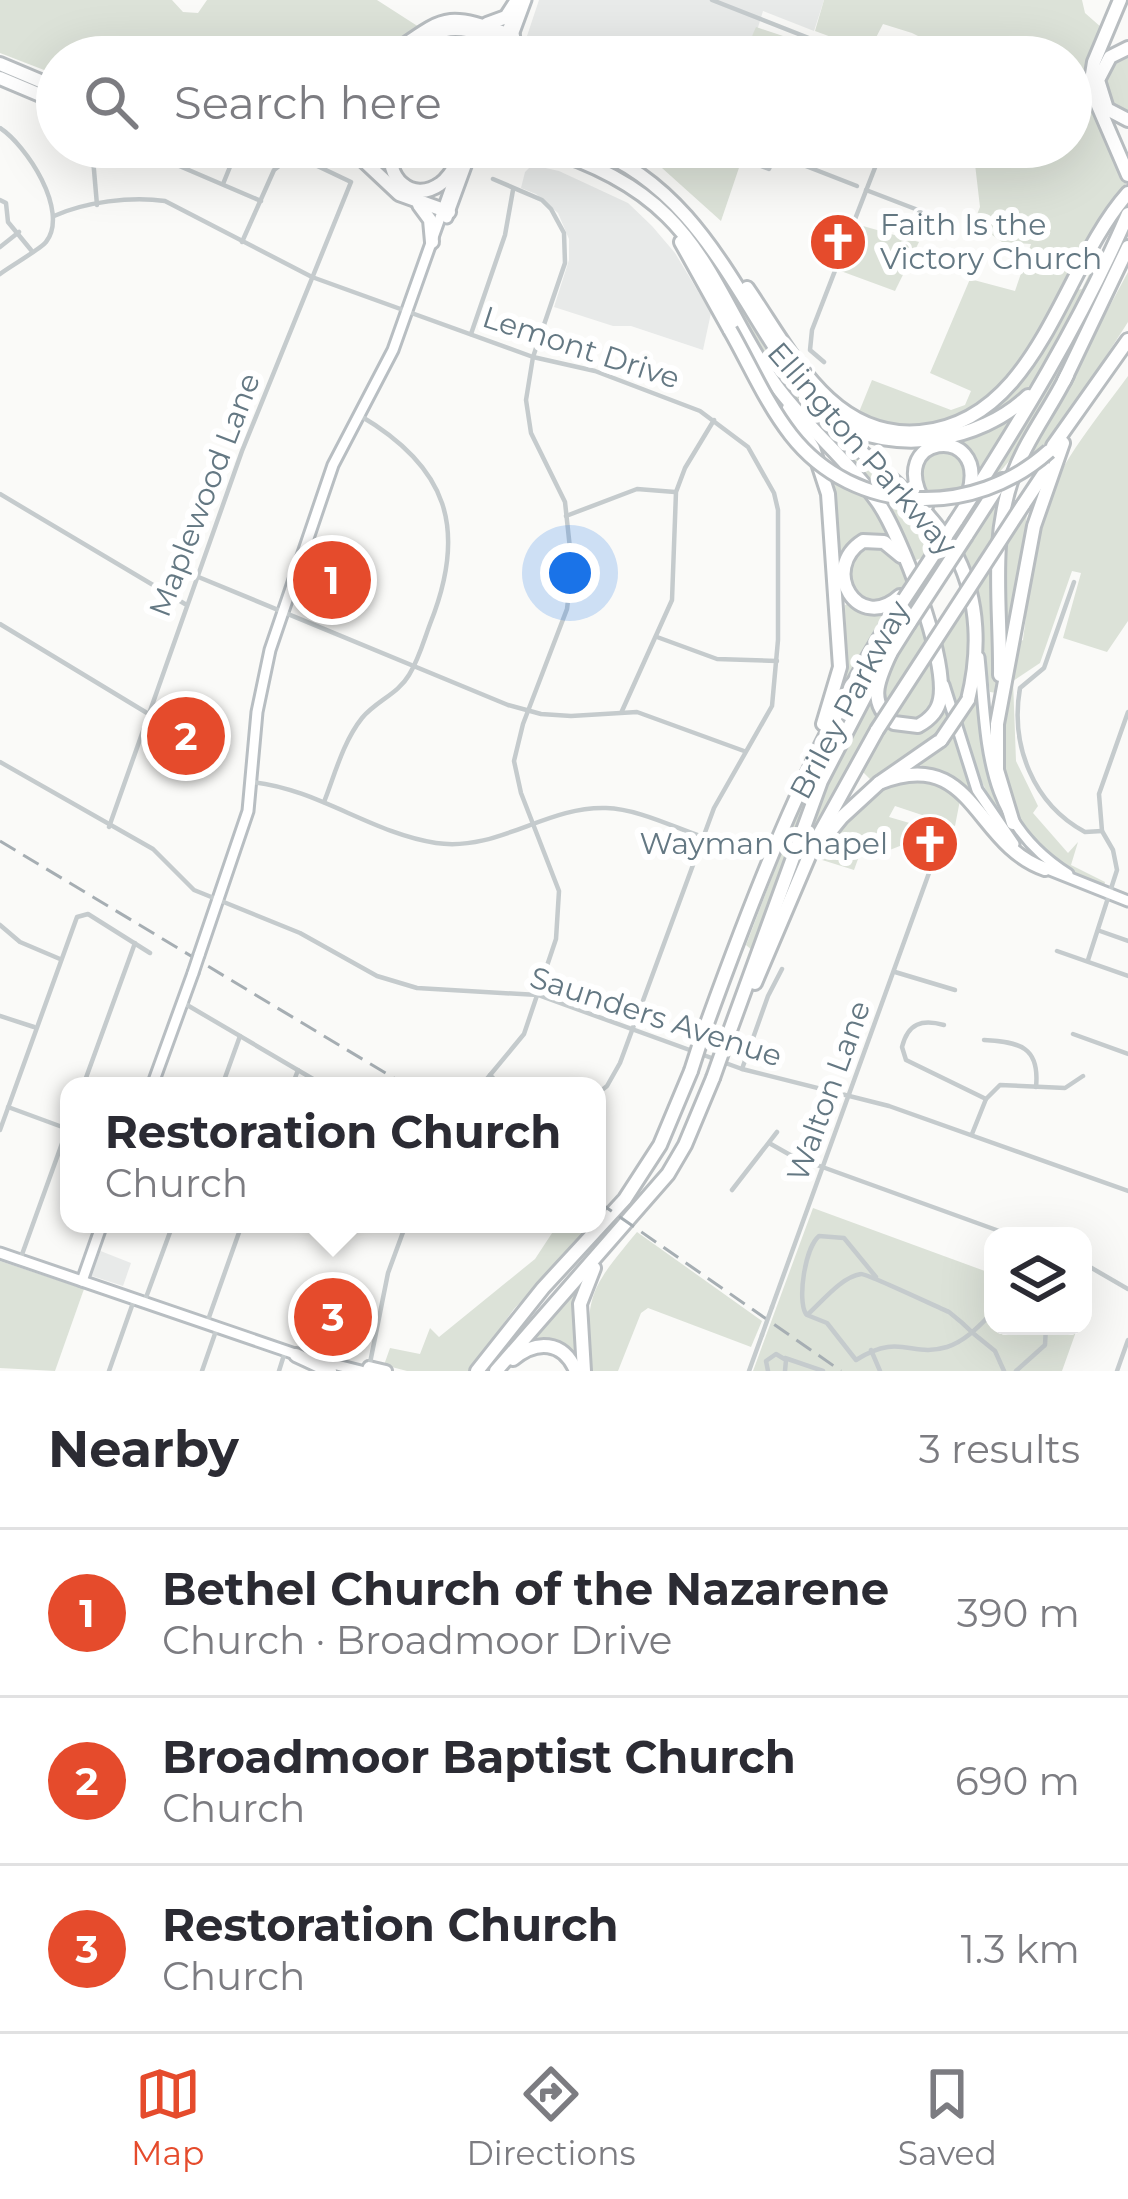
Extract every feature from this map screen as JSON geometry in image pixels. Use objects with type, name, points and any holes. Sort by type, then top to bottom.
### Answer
[{"type":"highway","points":[[436,36],[456,27],[501,20],[520,0]]},
{"type":"highway","points":[[1092,74],[1120,0]]},
{"type":"highway","points":[[420,36],[446,20],[502,36]]},
{"type":"highway","points":[[476,27],[480,36]]},
{"type":"highway","points":[[1128,47],[1110,57],[1098,80],[1107,109],[1128,120]]},
{"type":"highway","points":[[0,64],[36,79]]},
{"type":"highway","points":[[0,78],[36,93]]},
{"type":"highway","points":[[1092,92],[1128,175]]},
{"type":"highway","points":[[371,168],[394,190],[448,207]]},
{"type":"highway","points":[[391,168],[430,220],[432,242]]},
{"type":"highway","points":[[411,195],[439,185],[452,168]]},
{"type":"highway","name":"Ellington Parkway","points":[[594,168],[644,195],[689,240],[776,386],[880,506],[903,548],[937,663]]},
{"type":"highway","name":"Ellington Parkway","points":[[632,168],[665,192],[717,251],[766,340],[815,404],[946,538],[966,577],[974,610]]},
{"type":"highway","points":[[612,175],[664,220],[698,269],[771,407],[793,438],[827,469],[856,485],[900,499],[928,501],[963,497],[1007,482],[1048,451],[1128,340]]},
{"type":"highway","points":[[717,251],[834,407],[876,427],[911,433],[953,425],[992,404],[1016,376],[1128,193]]},
{"type":"highway","points":[[1123,243],[1128,193]]},
{"type":"highway","name":"Briley Parkway","points":[[727,1048],[821,781],[890,654],[1067,375],[1123,243],[1128,214]]},
{"type":"highway","name":"Briley Parkway","points":[[913,577],[958,517],[1123,243]]},
{"type":"highway","points":[[1013,824],[998,770],[1001,518],[1024,449],[1067,375]]},
{"type":"highway","points":[[815,404],[852,430],[873,438],[928,439],[984,426],[1005,415],[1042,382]]},
{"type":"highway","points":[[776,386],[824,476],[840,667],[831,704],[785,822]]},
{"type":"highway","points":[[497,1371],[668,1174],[716,1078],[808,860],[877,730],[1064,442],[1083,405]]},
{"type":"highway","points":[[1000,712],[1034,526],[1064,442]]},
{"type":"highway","points":[[946,538],[914,481],[916,463],[929,447],[954,446],[972,465],[971,487],[958,517]]},
{"type":"highway","points":[[876,540],[896,550],[913,577],[901,600],[882,608],[861,605],[846,588],[846,559],[858,544],[876,540]]},
{"type":"highway","name":"Briley Parkway","points":[[606,1219],[660,1145],[785,822],[846,694],[901,600]]},
{"type":"highway","points":[[808,860],[842,817],[879,783],[941,740],[968,700],[976,648],[974,610]]},
{"type":"highway","points":[[890,654],[876,699],[886,718],[902,726],[918,726],[936,710],[941,692],[937,663]]},
{"type":"highway","points":[[879,783],[920,772],[949,781],[1014,850],[1045,869]]},
{"type":"highway","name":"Briley Parkway","points":[[477,1371],[593,1233]]},
{"type":"highway","points":[[580,1371],[580,1304],[590,1275],[609,1246]]},
{"type":"highway","points":[[497,1371],[525,1349],[540,1345],[560,1349],[580,1371]]},
{"type":"highway","points":[[291,1352],[330,1371]]},
{"type":"main road","points":[[509,36],[520,0]]},
{"type":"main road","points":[[408,311],[416,302],[461,168]]},
{"type":"main road","points":[[155,1077],[246,822],[260,693],[332,465],[386,367],[448,207]]},
{"type":"main road","points":[[974,610],[992,778],[1013,824],[1041,854],[1088,886]]},
{"type":"main road","points":[[937,663],[977,790],[1015,845],[1045,869],[1128,901]]},
{"type":"main road","points":[[82,1281],[99,1233]]},
{"type":"main road","points":[[0,1253],[291,1352],[386,1371]]},
{"type":"street","points":[[712,0],[808,36]]},
{"type":"street","points":[[0,128],[27,151],[54,216],[46,243],[0,274]]},
{"type":"street","points":[[92,168],[97,205]]},
{"type":"street","points":[[185,168],[261,201],[242,242]]},
{"type":"street","points":[[223,184],[230,168]]},
{"type":"street","name":"Maplewood Lane","points":[[261,201],[276,168]]},
{"type":"street","name":"Maplewood Lane","points":[[109,827],[185,604],[352,182],[322,168]]},
{"type":"street","points":[[816,168],[856,186]]},
{"type":"street","points":[[824,362],[810,350],[812,330],[875,168]]},
{"type":"street","points":[[490,1076],[517,1047],[556,939],[560,908],[553,872],[514,761],[567,609],[572,567],[562,494],[538,451],[527,415],[532,357],[565,263],[565,233],[542,200],[494,179]]},
{"type":"street","points":[[471,334],[505,235],[513,188]]},
{"type":"street","points":[[866,190],[931,215]]},
{"type":"street","points":[[0,200],[5,203],[3,220],[31,250]]},
{"type":"street","name":"Lemont Drive","points":[[54,216],[81,207],[165,201],[312,277],[532,357],[595,371],[672,398],[714,420],[748,447],[778,510],[777,661],[772,706],[721,793],[634,1029],[606,1087]]},
{"type":"street","points":[[0,247],[19,232]]},
{"type":"street","points":[[324,802],[358,724],[399,688],[414,665],[450,564],[448,525],[433,479],[397,438],[359,415]]},
{"type":"street","points":[[622,711],[672,600],[676,493],[714,420]]},
{"type":"street","points":[[566,516],[637,489],[676,493]]},
{"type":"street","points":[[0,494],[185,604]]},
{"type":"street","points":[[196,576],[528,711],[571,716],[622,711],[653,715],[746,752]]},
{"type":"street","points":[[1074,582],[1044,668],[1020,688],[1020,730],[1028,768],[1043,800],[1085,832],[1102,830]]},
{"type":"street","points":[[0,623],[147,713]]},
{"type":"street","points":[[657,637],[717,659],[777,661]]},
{"type":"street","points":[[1088,960],[1110,895],[1116,860],[1097,806],[1128,712]]},
{"type":"street","name":"Saunders Avenue","points":[[0,762],[153,849],[194,890],[300,933],[377,976],[434,990],[538,995],[742,1069],[889,1106],[1128,1191]]},
{"type":"street","points":[[252,782],[289,789],[434,843],[490,841],[579,810],[607,808],[703,837]]},
{"type":"street","name":"Walton Lane","points":[[749,1371],[946,826]]},
{"type":"street","points":[[0,1130],[74,923],[88,914],[150,953]]},
{"type":"street","points":[[0,925],[20,941],[60,959]]},
{"type":"street","points":[[1098,930],[1128,941]]},
{"type":"street","points":[[86,1077],[135,943]]},
{"type":"street","points":[[1057,951],[1128,976]]},
{"type":"street","points":[[742,1069],[782,969]]},
{"type":"street","points":[[896,972],[955,991]]},
{"type":"street","points":[[182,1002],[310,1077]]},
{"type":"street","points":[[0,1016],[36,1028]]},
{"type":"street","points":[[944,1025],[921,1022],[911,1027],[902,1047],[906,1060],[986,1099]]},
{"type":"street","points":[[1073,1034],[1128,1054]]},
{"type":"street","points":[[225,1077],[240,1036]]},
{"type":"street","points":[[984,1040],[1019,1047],[1035,1056],[1039,1065],[1036,1087]]},
{"type":"street","points":[[295,1077],[298,1070]]},
{"type":"street","points":[[972,1134],[986,1099],[1000,1085],[1065,1088],[1083,1076]]},
{"type":"street","points":[[8,1107],[60,1124]]},
{"type":"street","points":[[732,1190],[777,1132]]},
{"type":"street","points":[[769,1143],[782,1152],[987,1227]]},
{"type":"street","points":[[20,1260],[60,1149]]},
{"type":"street","points":[[110,1371],[169,1233]]},
{"type":"street","points":[[202,1371],[239,1233]]},
{"type":"street","points":[[366,1370],[380,1329],[388,1273],[403,1233]]},
{"type":"street","points":[[984,1321],[973,1332],[941,1349],[880,1346],[854,1360],[826,1323],[801,1308],[809,1246],[819,1237],[844,1238],[876,1277],[949,1312],[973,1332],[995,1351],[1004,1371]]},
{"type":"street","points":[[1092,1268],[1128,1289]]},
{"type":"street","points":[[807,1315],[854,1276],[876,1277]]},
{"type":"street","points":[[1016,1371],[1045,1345],[1046,1335]]},
{"type":"street","points":[[1117,1371],[1128,1340]]},
{"type":"street","points":[[871,1350],[880,1371]]},
{"type":"street","points":[[279,1371],[291,1352]]},
{"type":"street","points":[[766,1370],[771,1355],[823,1371]]},
{"type":"street","points":[[785,1358],[785,1371]]},
{"type":"shaded area","points":[[0,0],[172,0],[183,12],[198,13],[207,0],[377,0],[419,27],[405,36],[36,36],[36,67],[0,53]]},
{"type":"shaded area","points":[[539,0],[824,0],[814,31],[763,11],[755,36],[527,36]]},
{"type":"shaded area","points":[[824,0],[1082,0],[1085,13],[1102,28],[1092,62],[1092,36],[918,36],[883,24],[877,36],[828,36],[815,31]]},
{"type":"shaded area","points":[[756,27],[783,36],[752,36]]},
{"type":"shaded area","points":[[1128,51],[1128,118],[1113,111],[1102,82],[1106,65]]},
{"type":"shaded area","points":[[1092,87],[1126,183],[1022,356],[990,394],[953,419],[910,427],[859,412],[872,380],[951,410],[965,405],[971,391],[930,373],[970,279],[1015,291],[1031,244],[1002,242],[974,222],[980,207],[975,168],[1092,168]]},
{"type":"shaded area","points":[[529,168],[559,171],[628,203],[652,226],[675,253],[711,313],[703,350],[554,307],[569,260],[569,239],[558,213],[521,188]]},
{"type":"shaded area","points":[[610,168],[624,170],[680,215],[700,241],[789,383],[832,432],[896,491],[871,485],[786,389],[709,259],[681,221],[630,178]]},
{"type":"shaded area","points":[[662,168],[739,168],[721,221]]},
{"type":"shaded area","points":[[856,224],[919,242],[895,291],[838,270]]},
{"type":"shaded area","points":[[1097,258],[1101,260],[1093,278],[1054,353],[1025,391],[982,419],[952,430],[989,412],[1019,383],[1076,290],[1082,289]]},
{"type":"shaded area","points":[[1128,272],[1128,322],[1054,437],[1025,463]]},
{"type":"shaded area","points":[[1087,325],[1025,438],[996,476],[983,485],[1082,326]]},
{"type":"shaded area","points":[[1128,376],[1128,621],[1107,652],[1063,638],[1081,573],[1072,571],[1040,663],[1013,681],[1016,761],[1038,806],[1033,813],[1068,853],[1078,842],[1071,865],[1105,882],[1104,886],[1065,866],[1037,843],[1018,816],[1008,786],[1005,719],[1043,510],[1066,462]]},
{"type":"shaded area","points":[[1015,413],[975,478],[961,445],[963,436]]},
{"type":"shaded area","points":[[938,447],[964,457],[966,490],[923,495],[920,461]]},
{"type":"shaded area","points":[[829,473],[866,492],[892,539],[881,537],[840,551]]},
{"type":"shaded area","points":[[1004,487],[996,541],[972,578],[962,552]]},
{"type":"shaded area","points":[[880,496],[907,505],[931,528],[937,537],[924,557],[914,561]]},
{"type":"shaded area","points":[[1028,506],[1016,599],[1005,648],[1001,547]]},
{"type":"shaded area","points":[[878,547],[898,555],[906,575],[898,595],[878,603],[858,595],[850,575],[858,555]]},
{"type":"shaded area","points":[[992,566],[997,693],[990,692],[975,588]]},
{"type":"shaded area","points":[[853,602],[889,609],[838,698],[846,653],[845,605]]},
{"type":"shaded area","points":[[966,603],[970,659],[957,713],[939,644]]},
{"type":"shaded area","points":[[921,623],[927,646],[885,712],[884,688],[890,667],[915,625]]},
{"type":"shaded area","points":[[931,657],[936,691],[928,712],[921,720],[891,717]]},
{"type":"shaded area","points":[[978,672],[988,762],[1033,855],[988,794],[960,723]]},
{"type":"shaded area","points":[[873,688],[882,716],[807,849],[802,847],[827,781]]},
{"type":"shaded area","points":[[855,693],[857,700],[753,951],[746,945],[810,777]]},
{"type":"shaded area","points":[[944,701],[951,722],[935,740],[871,780],[861,770],[888,722],[906,729]]},
{"type":"shaded area","points":[[954,732],[980,806],[949,776],[917,764]]},
{"type":"shaded area","points":[[917,775],[961,795],[955,826],[895,806],[889,817],[913,824],[905,844],[882,853],[862,848],[854,870],[819,859],[858,806],[883,788]]},
{"type":"shaded area","points":[[813,1208],[984,1271],[984,1335],[1075,1335],[1062,1371],[753,1371]]},
{"type":"shaded area","points":[[637,1232],[762,1321],[751,1347],[648,1308],[641,1313],[618,1371],[591,1371],[589,1325],[594,1295]]},
{"type":"shaded area","points":[[552,1233],[586,1233],[514,1309],[469,1371],[407,1371],[384,1365],[390,1348],[420,1354],[430,1328],[439,1337],[535,1259]]},
{"type":"shaded area","points":[[98,1250],[131,1263],[123,1286],[89,1275]]},
{"type":"shaded area","points":[[0,1261],[84,1289],[55,1371],[0,1368]]},
{"type":"shaded area","points":[[577,1288],[581,1292],[576,1348],[581,1366],[553,1343],[531,1340]]},
{"type":"railway","points":[[0,841],[392,1077]]},
{"type":"railway","points":[[606,1207],[841,1371]]},
{"type":"place","name":"Faith Is the Victory Church","points":[[838,242]]},
{"type":"place","name":"Bethel Church of the Nazarene","points":[[332,580]]},
{"type":"place","name":"Broadmoor Baptist Church","points":[[186,736]]},
{"type":"place","name":"Wayman Chapel","points":[[930,844]]},
{"type":"place","name":"Restoration Church","points":[[333,1317]]}]
